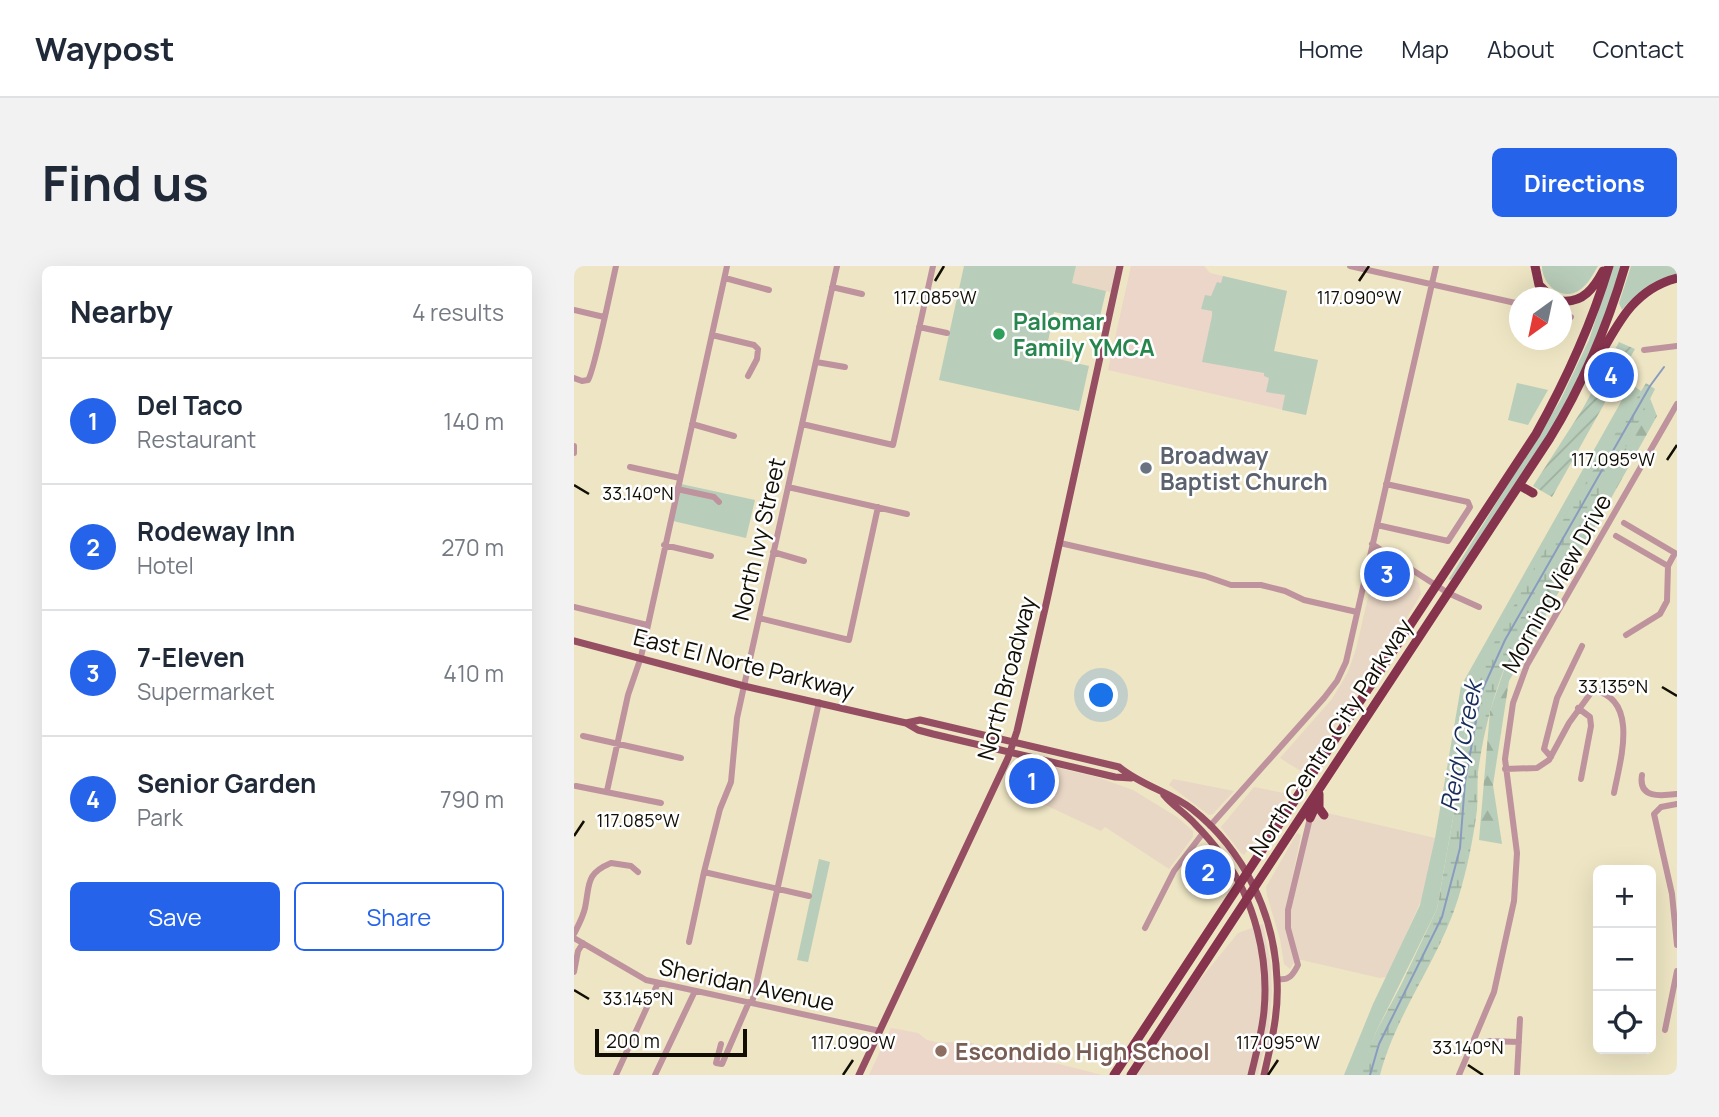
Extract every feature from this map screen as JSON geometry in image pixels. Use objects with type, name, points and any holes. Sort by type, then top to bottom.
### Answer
[{"type":"highway","points":[[1535,266],[1541,287]]},
{"type":"highway","points":[[1572,301],[1587,294],[1607,266]]},
{"type":"highway","name":"North Centre City Parkway","points":[[1114,1075],[1536,435],[1559,393],[1588,328],[1607,266]]},
{"type":"highway","name":"North Centre City Parkway","points":[[1131,1075],[1318,796],[1569,407],[1600,339],[1625,266]]},
{"type":"highway","points":[[1569,407],[1626,310],[1652,288],[1677,278]]},
{"type":"highway","points":[[1519,485],[1533,493]]},
{"type":"highway","points":[[1318,796],[1319,808],[1324,815]]},
{"type":"highway","points":[[1310,818],[1318,796]]},
{"type":"main road","name":"North Broadway","points":[[859,1075],[1014,741],[1120,266]]},
{"type":"main road","name":"East El Norte Parkway","points":[[574,641],[744,686],[906,723],[918,730],[1115,777],[1132,778]]},
{"type":"main road","name":"East El Norte Parkway","points":[[906,723],[920,720],[1102,761],[1119,767],[1132,778],[1163,794]]},
{"type":"main road","points":[[1163,794],[1180,800],[1210,826],[1247,874],[1272,935],[1278,979],[1275,1027],[1264,1075]]},
{"type":"main road","points":[[1163,794],[1224,858],[1240,885],[1258,937],[1265,984],[1262,1027],[1251,1075]]},
{"type":"street","points":[[574,378],[588,380],[593,372],[594,356],[616,266]]},
{"type":"street","points":[[607,791],[628,695],[641,657],[727,266]]},
{"type":"street","name":"North Ivy Street","points":[[689,943],[720,809],[731,782],[737,719],[837,266]]},
{"type":"street","points":[[802,424],[893,445],[933,266]]},
{"type":"street","points":[[1350,266],[1509,302]]},
{"type":"street","points":[[1210,826],[1324,698],[1337,681],[1346,662],[1436,266]]},
{"type":"street","points":[[725,278],[769,290]]},
{"type":"street","points":[[832,287],[862,294]]},
{"type":"street","points":[[574,310],[604,317]]},
{"type":"street","points":[[919,327],[947,333]]},
{"type":"street","points":[[712,335],[754,345],[758,349],[757,359],[748,376]]},
{"type":"street","points":[[1644,350],[1677,346]]},
{"type":"street","points":[[816,362],[845,367]]},
{"type":"street","name":"Morning View Drive","points":[[1458,1075],[1494,992],[1514,901],[1517,853],[1505,769],[1513,703],[1527,665],[1677,404]]},
{"type":"street","points":[[692,424],[734,436]]},
{"type":"street","points":[[574,446],[574,453]]},
{"type":"street","points":[[630,467],[680,478]]},
{"type":"street","points":[[1377,525],[1448,541],[1470,507],[1468,502],[1386,484]]},
{"type":"street","points":[[788,486],[907,514]]},
{"type":"street","points":[[677,489],[714,497],[719,502]]},
{"type":"street","points":[[759,618],[849,640],[878,507]]},
{"type":"street","points":[[1624,523],[1675,553],[1668,566],[1667,601],[1660,614],[1626,635]]},
{"type":"street","points":[[1616,536],[1668,566]]},
{"type":"street","points":[[1059,543],[1205,576],[1231,585],[1261,585],[1285,591],[1304,600],[1357,612]]},
{"type":"street","points":[[1373,544],[1448,593],[1479,607]]},
{"type":"street","points":[[664,545],[711,556]]},
{"type":"street","points":[[773,552],[804,561]]},
{"type":"street","points":[[574,607],[647,625]]},
{"type":"street","points":[[1550,757],[1544,749],[1550,724],[1569,669],[1582,646]]},
{"type":"street","points":[[1505,769],[1537,768],[1550,757],[1578,708],[1593,690],[1606,694],[1621,715],[1624,733],[1614,793]]},
{"type":"street","points":[[721,1044],[715,1060],[716,1063],[722,1064],[750,1003],[819,702]]},
{"type":"street","points":[[1578,708],[1590,717],[1591,726],[1581,779]]},
{"type":"street","points":[[583,736],[681,758]]},
{"type":"street","points":[[1642,775],[1644,790],[1651,795],[1677,794]]},
{"type":"street","points":[[576,786],[661,803]]},
{"type":"street","points":[[1677,804],[1661,807],[1654,814],[1672,894],[1677,943]]},
{"type":"street","points":[[1278,979],[1285,980],[1294,974],[1298,965],[1289,928],[1288,910],[1310,818]]},
{"type":"street","points":[[1145,928],[1174,871],[1203,833]]},
{"type":"street","points":[[574,936],[582,916],[587,886],[593,874],[611,863],[631,866],[638,872]]},
{"type":"street","points":[[704,872],[809,896]]},
{"type":"street","name":"Sheridan Avenue","points":[[574,936],[637,976],[658,983],[880,1031]]},
{"type":"street","points":[[574,972],[578,951],[583,943]]},
{"type":"street","points":[[1665,1030],[1677,971]]},
{"type":"street","points":[[616,1075],[658,983]]},
{"type":"street","points":[[655,1075],[695,991]]},
{"type":"street","points":[[1517,1075],[1520,1019]]},
{"type":"street","points":[[1488,1041],[1518,1042]]},
{"type":"shaded area","points":[[1076,266],[1120,266],[1114,293],[1072,283]]},
{"type":"shaded area","points":[[1131,266],[1204,266],[1210,273],[1287,291],[1274,351],[1318,360],[1306,415],[1108,370]]},
{"type":"shaded area","points":[[1383,559],[1419,583],[1421,594],[1304,773],[1280,758],[1332,699],[1348,672],[1376,563]]},
{"type":"shaded area","points":[[1023,760],[1097,777],[1133,790],[1177,817],[1193,831],[1193,837],[1169,869],[1105,827],[1101,831],[1005,786],[1016,765]]},
{"type":"shaded area","points":[[1173,779],[1234,791],[1209,815],[1169,785]]},
{"type":"shaded area","points":[[1254,787],[1289,794],[1244,855],[1221,827]]},
{"type":"shaded area","points":[[1314,810],[1435,838],[1423,896],[1387,977],[1380,978],[1297,959],[1288,910]]},
{"type":"shaded area","points":[[1297,833],[1301,835],[1286,909],[1295,961],[1290,969],[1284,964],[1266,887]]},
{"type":"shaded area","points":[[1263,924],[1271,965],[1272,992],[1269,1028],[1258,1075],[1137,1075],[1194,987],[1238,933]]},
{"type":"shaded area","name":"Escondido High School","points":[[891,1028],[918,1033],[927,1040],[939,1043],[965,1041],[1031,1060],[1039,1059],[1102,1075],[869,1075]]},
{"type":"green space","name":"Palomar Family YMCA","points":[[964,266],[1076,266],[1072,283],[1106,291],[1099,321],[1054,312],[1045,356],[1089,366],[1079,411],[939,380]]},
{"type":"green space","points":[[1542,266],[1598,266],[1584,287],[1572,293],[1572,287],[1552,287],[1543,273]]},
{"type":"green space","points":[[1613,266],[1621,266],[1605,317],[1572,392],[1548,434],[1451,580],[1449,579],[1560,401],[1589,340]]},
{"type":"green space","points":[[1631,266],[1677,266],[1677,274],[1647,288],[1622,310],[1619,303]]},
{"type":"green space","points":[[1223,276],[1287,291],[1274,351],[1318,360],[1306,415],[1282,410],[1285,395],[1266,392],[1269,378],[1264,376],[1264,373],[1202,362],[1212,311],[1201,309],[1205,295],[1211,296]]},
{"type":"green space","points":[[1619,342],[1635,349],[1552,497],[1533,486],[1582,410]]},
{"type":"green space","points":[[1517,383],[1548,390],[1528,425],[1508,420]]},
{"type":"green space","points":[[1646,383],[1655,389],[1501,677],[1480,758],[1477,810],[1469,855],[1450,922],[1396,1030],[1380,1075],[1359,1075],[1376,1032],[1437,909],[1453,818],[1460,756],[1473,698],[1494,643],[1533,570]]},
{"type":"green space","points":[[1631,384],[1641,391],[1473,698],[1460,756],[1453,818],[1437,909],[1376,1032],[1360,1075],[1344,1075],[1373,1004],[1420,905],[1435,838],[1461,686]]},
{"type":"green space","points":[[1650,398],[1657,416],[1509,681],[1493,785],[1502,844],[1479,840],[1490,711],[1506,664]]},
{"type":"green space","points":[[681,484],[755,500],[746,538],[673,521]]},
{"type":"green space","points":[[819,859],[830,862],[808,962],[797,960]]},
{"type":"waterway","name":"Reidy Creek","points":[[1370,1075],[1379,1044],[1442,917],[1460,848],[1465,782],[1481,693],[1505,640],[1650,386],[1664,367]]},
{"type":"place","name":"Palomar Family YMCA","points":[[999,334]]},
{"type":"place","name":"Senior Garden","points":[[1611,375]]},
{"type":"place","name":"Broadway Baptist Church","points":[[1146,468]]},
{"type":"place","name":"7-Eleven","points":[[1387,574]]},
{"type":"place","name":"Del Taco","points":[[1032,781]]},
{"type":"place","name":"Rodeway Inn","points":[[1208,872]]},
{"type":"place","name":"Escondido High School","points":[[941,1051]]}]
